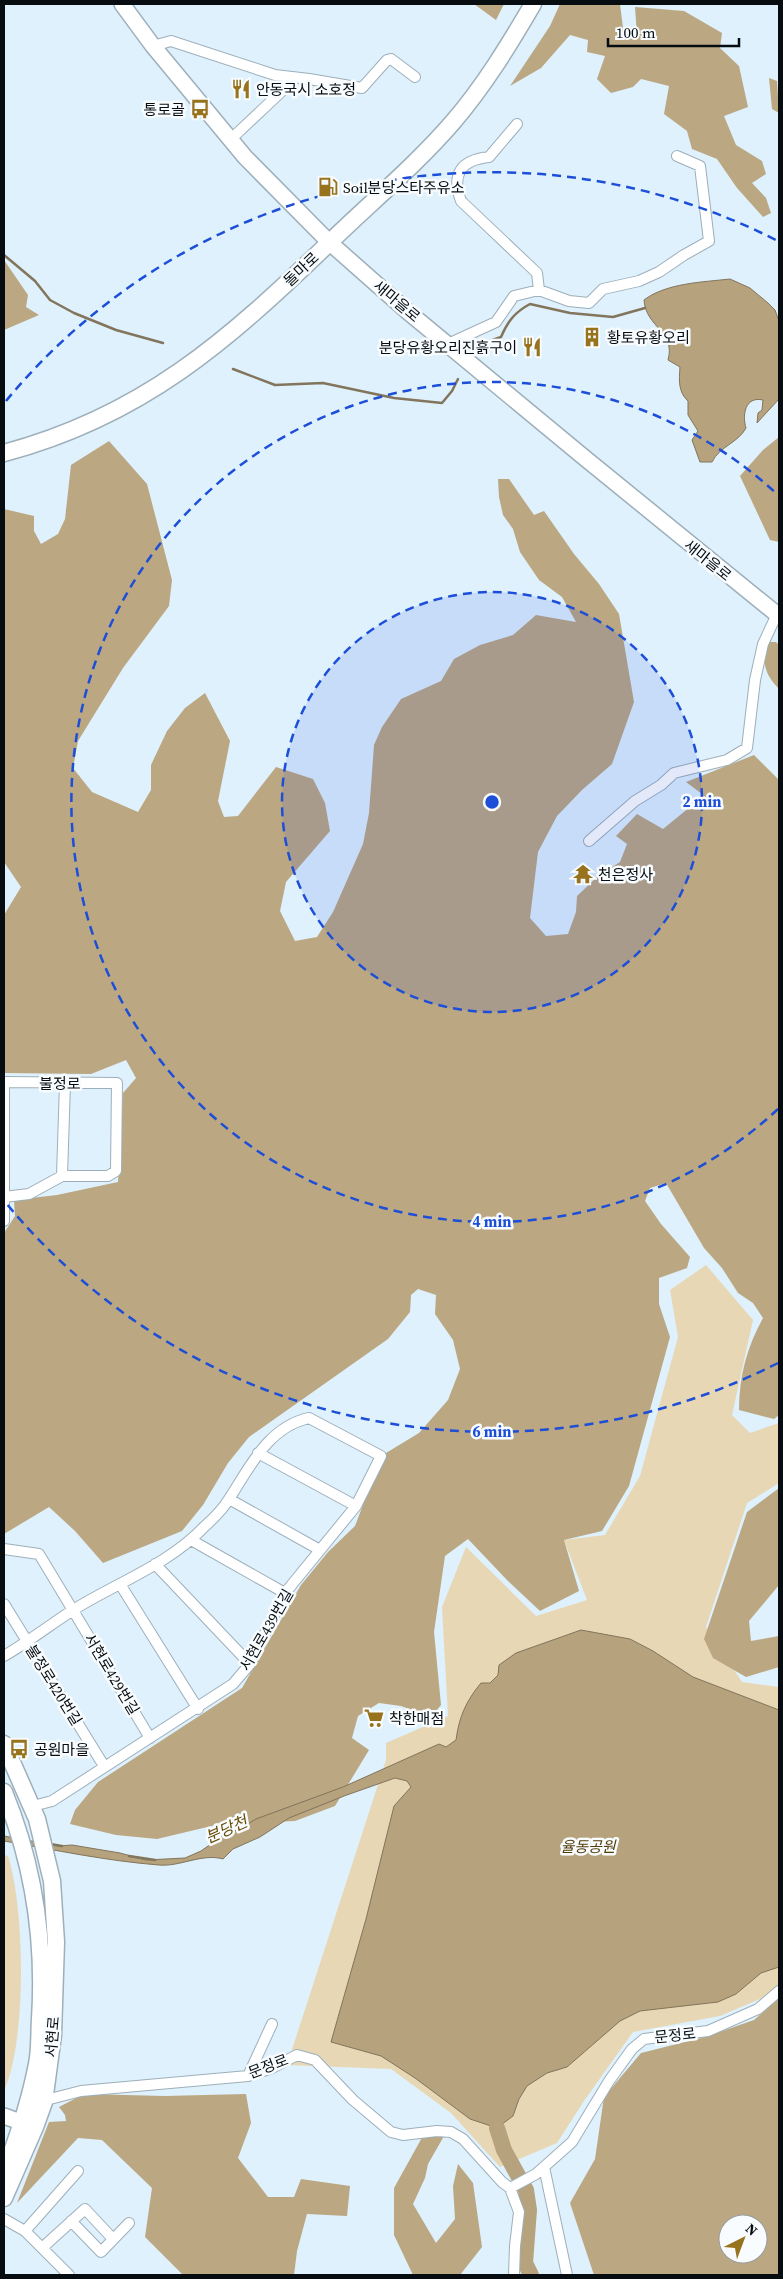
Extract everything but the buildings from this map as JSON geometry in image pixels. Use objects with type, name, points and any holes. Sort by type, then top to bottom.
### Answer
[{"type":"main road","name":"돌마로","points":[[4,453],[51,438],[107,416],[173,378],[237,328],[393,184],[453,122],[484,83],[533,4]]},
{"type":"main road","points":[[4,1744],[35,1812]]},
{"type":"main road","name":"서현로","points":[[4,1792],[16,1822],[37,1905],[41,1947],[42,1996],[36,2100]]},
{"type":"main road","name":"서현로","points":[[4,2198],[29,2125],[53,2035],[55,1992],[54,1903],[49,1868],[35,1812]]},
{"type":"main road","name":"서현로","points":[[4,2173],[29,2125]]},
{"type":"street","name":"새마을로","points":[[122,4],[230,140],[330,242],[448,344],[778,615]]},
{"type":"street","points":[[154,46],[171,41],[286,77],[309,78],[362,88],[387,60],[391,59],[415,77]]},
{"type":"street","points":[[230,140],[282,91],[286,77]]},
{"type":"street","points":[[517,124],[489,157],[478,158],[463,166],[456,178],[456,189],[460,201],[537,273],[539,290]]},
{"type":"street","points":[[448,344],[496,322],[514,296],[539,290],[569,301],[589,303],[603,289],[639,281],[659,272],[684,255],[709,242],[700,166],[677,156]]},
{"type":"street","points":[[589,841],[635,801],[661,785],[674,773],[727,760],[747,748],[755,680],[763,644],[778,615]]},
{"type":"street","points":[[4,1082],[4,1221]]},
{"type":"street","name":"불정로","points":[[4,1082],[117,1083],[116,1171],[108,1176],[62,1176]]},
{"type":"street","points":[[5,1197],[29,1194],[62,1176],[64,1083]]},
{"type":"street","name":"서현로439번길","points":[[35,1812],[96,1774],[104,1766],[198,1709],[234,1684],[250,1664],[285,1593],[356,1506],[381,1456],[309,1418],[301,1420],[285,1429],[258,1452]]},
{"type":"street","points":[[4,1656],[74,1610],[155,1564],[191,1540],[229,1499],[258,1452],[356,1506]]},
{"type":"street","points":[[229,1499],[320,1550]]},
{"type":"street","points":[[191,1540],[285,1593]]},
{"type":"street","name":"서현로429번길","points":[[4,1549],[39,1554],[150,1738]]},
{"type":"street","points":[[155,1564],[250,1664]]},
{"type":"street","points":[[120,1584],[198,1709]]},
{"type":"street","name":"불정로420번길","points":[[4,1604],[104,1766]]},
{"type":"street","name":"문정로","points":[[36,2100],[81,2091],[248,2076],[272,2068],[297,2055],[315,2060],[353,2100],[391,2132],[403,2135],[436,2131],[451,2132],[463,2139],[502,2182],[513,2188],[540,2171],[572,2142],[609,2081],[632,2049],[644,2039],[708,2031],[758,2009],[779,1991]]},
{"type":"street","points":[[248,2076],[272,2024]]},
{"type":"street","points":[[4,2116],[29,2125]]},
{"type":"street","points":[[25,2231],[78,2171]]},
{"type":"street","points":[[540,2171],[566,2275]]},
{"type":"street","points":[[513,2188],[519,2212],[514,2275]]},
{"type":"street","points":[[42,2248],[85,2209],[113,2239]]},
{"type":"street","points":[[4,2219],[25,2231],[70,2275]]},
{"type":"street","points":[[71,2221],[101,2252],[128,2222]]},
{"type":"green space","name":"율동공원","points":[[706,1265],[753,1320],[732,1415],[750,1433],[779,1423],[779,1483],[747,1503],[706,1627],[742,1682],[779,1687],[779,1991],[720,2016],[633,2032],[557,2143],[500,2167],[451,2113],[391,2069],[287,2065],[386,1760],[386,1743],[448,1716],[442,1607],[466,1547],[536,1616],[587,1600],[564,1540],[605,1535],[640,1476],[678,1337],[670,1290]]},
{"type":"green space","points":[[4,1855],[8,1856],[14,1879],[18,1908],[21,1974],[17,2040],[4,2091]]},
{"type":"shaded area","points":[[474,4],[504,4],[496,20]]},
{"type":"shaded area","points":[[560,4],[620,4],[624,36],[637,36],[635,7],[684,11],[722,33],[720,48],[739,66],[748,107],[724,116],[736,145],[762,161],[766,174],[752,183],[766,198],[771,213],[763,217],[737,188],[717,159],[692,149],[687,131],[664,114],[669,86],[641,79],[633,87],[611,93],[597,79],[605,56],[587,52],[588,40],[570,35],[541,68],[510,86],[550,26]]},
{"type":"shaded area","points":[[769,78],[777,81],[779,113],[772,109]]},
{"type":"shaded area","points":[[4,260],[28,295],[26,307],[39,315],[4,330]]},
{"type":"shaded area","points":[[730,279],[750,288],[775,310],[779,321],[779,399],[757,423],[758,413],[762,410],[763,400],[752,401],[746,408],[744,418],[746,428],[743,433],[720,452],[712,462],[700,462],[692,440],[698,431],[688,415],[688,401],[682,394],[679,381],[680,367],[668,360],[668,342],[650,317],[644,300],[653,294],[674,287],[697,282]]},
{"type":"shaded area","points":[[779,437],[779,542],[770,540],[740,476],[763,450]]},
{"type":"shaded area","points":[[109,441],[147,484],[172,580],[169,606],[123,668],[78,741],[73,768],[92,792],[138,812],[151,790],[151,765],[167,731],[185,708],[205,693],[230,741],[218,801],[224,817],[238,816],[276,767],[313,779],[325,803],[330,831],[286,882],[280,911],[295,941],[317,937],[333,912],[363,844],[369,813],[374,745],[382,727],[401,699],[441,681],[454,659],[480,645],[513,635],[536,615],[576,622],[562,597],[539,580],[520,552],[513,529],[503,515],[498,479],[509,479],[534,515],[544,511],[619,614],[634,702],[612,764],[582,790],[557,816],[538,852],[530,918],[546,936],[568,934],[576,912],[577,896],[597,877],[620,862],[627,844],[616,836],[637,814],[663,829],[690,807],[702,794],[686,782],[754,755],[779,780],[779,1415],[774,1419],[739,1410],[739,1397],[745,1362],[752,1340],[763,1318],[753,1303],[738,1293],[722,1268],[704,1248],[666,1183],[650,1188],[645,1201],[661,1224],[690,1257],[687,1268],[659,1278],[659,1304],[670,1337],[629,1486],[602,1531],[564,1540],[579,1591],[540,1611],[468,1539],[445,1556],[434,1632],[441,1705],[431,1717],[401,1706],[379,1703],[358,1716],[352,1738],[369,1750],[335,1806],[295,1821],[220,1824],[157,1839],[116,1835],[70,1824],[75,1810],[98,1782],[242,1688],[301,1585],[328,1552],[355,1526],[377,1468],[386,1453],[419,1433],[448,1400],[460,1369],[453,1340],[435,1314],[436,1295],[418,1289],[411,1295],[410,1312],[388,1339],[249,1437],[228,1463],[203,1505],[182,1531],[103,1563],[75,1531],[49,1507],[4,1534],[4,1233],[15,1216],[14,1200],[57,1195],[118,1182],[123,1093],[136,1078],[126,1060],[91,1074],[4,1073],[4,915],[21,887],[4,862],[4,509],[34,516],[34,531],[41,544],[58,534],[65,519],[71,465]]},
{"type":"shaded area","points":[[768,642],[776,642],[779,645],[779,689],[770,678],[766,668],[765,656]]},
{"type":"shaded area","points":[[779,1488],[779,1585],[749,1621],[751,1641],[779,1636],[779,1667],[746,1677],[713,1658],[704,1639],[747,1512]]},
{"type":"shaded area","name":"율동공원","points":[[581,1630],[630,1639],[653,1651],[693,1677],[779,1710],[779,1967],[761,1973],[736,1994],[718,2002],[640,2011],[620,2021],[567,2067],[547,2073],[527,2086],[519,2099],[513,2116],[497,2128],[470,2119],[415,2078],[381,2056],[331,2042],[366,1919],[394,1806],[411,1787],[407,1781],[395,1778],[289,1818],[260,1837],[233,1849],[223,1859],[207,1858],[159,1865],[101,1858],[4,1841],[4,1836],[58,1846],[72,1845],[120,1853],[146,1860],[185,1858],[201,1851],[228,1832],[238,1830],[256,1819],[343,1787],[439,1744],[446,1747],[456,1740],[461,1717],[471,1696],[481,1683],[490,1683],[498,1675],[499,1665],[516,1653]]},
{"type":"shaded area","points":[[779,1998],[779,2275],[594,2275],[570,2203],[595,2159],[604,2097],[641,2053],[705,2037],[754,2020]]},
{"type":"shaded area","points":[[84,2094],[165,2096],[246,2094],[251,2123],[238,2158],[268,2197],[294,2197],[301,2179],[350,2186],[347,2216],[307,2214],[297,2251],[294,2275],[183,2275],[145,2237],[152,2188],[102,2140],[78,2138],[17,2203],[49,2122],[66,2121],[65,2115],[59,2107]]},
{"type":"shaded area","points":[[424,2134],[444,2136],[428,2164],[425,2178],[413,2204],[436,2243],[455,2219],[453,2186],[458,2164],[473,2183],[482,2247],[460,2275],[413,2275],[394,2235],[394,2188]]},
{"type":"waterway","points":[[4,255],[35,281],[50,300],[74,313],[116,330],[163,343]]},
{"type":"waterway","points":[[475,346],[501,337],[512,318],[530,304],[570,313],[613,317],[645,308]]},
{"type":"waterway","points":[[233,369],[275,385],[323,383],[394,398],[442,403],[452,391],[458,379]]},
{"type":"waterway","name":"분당천","points":[[50,1844],[62,1846]]},
{"type":"waterway","name":"분당천","points":[[129,1856],[155,1860]]},
{"type":"waterway","points":[[497,2128],[504,2150],[526,2190],[529,2210],[525,2263],[531,2275]]},
{"type":"place","name":"안동국시 소호정","points":[[241,89]]},
{"type":"place","name":"통로골","points":[[200,109]]},
{"type":"place","name":"Soil분당스타주유소","points":[[328,187]]},
{"type":"place","name":"황토유황오리","points":[[592,337]]},
{"type":"place","name":"분당유황오리진흙구이","points":[[532,347]]},
{"type":"place","name":"천은정사","points":[[583,874]]},
{"type":"place","name":"착한매점","points":[[374,1718]]},
{"type":"place","name":"공원마을","points":[[19,1749]]}]
